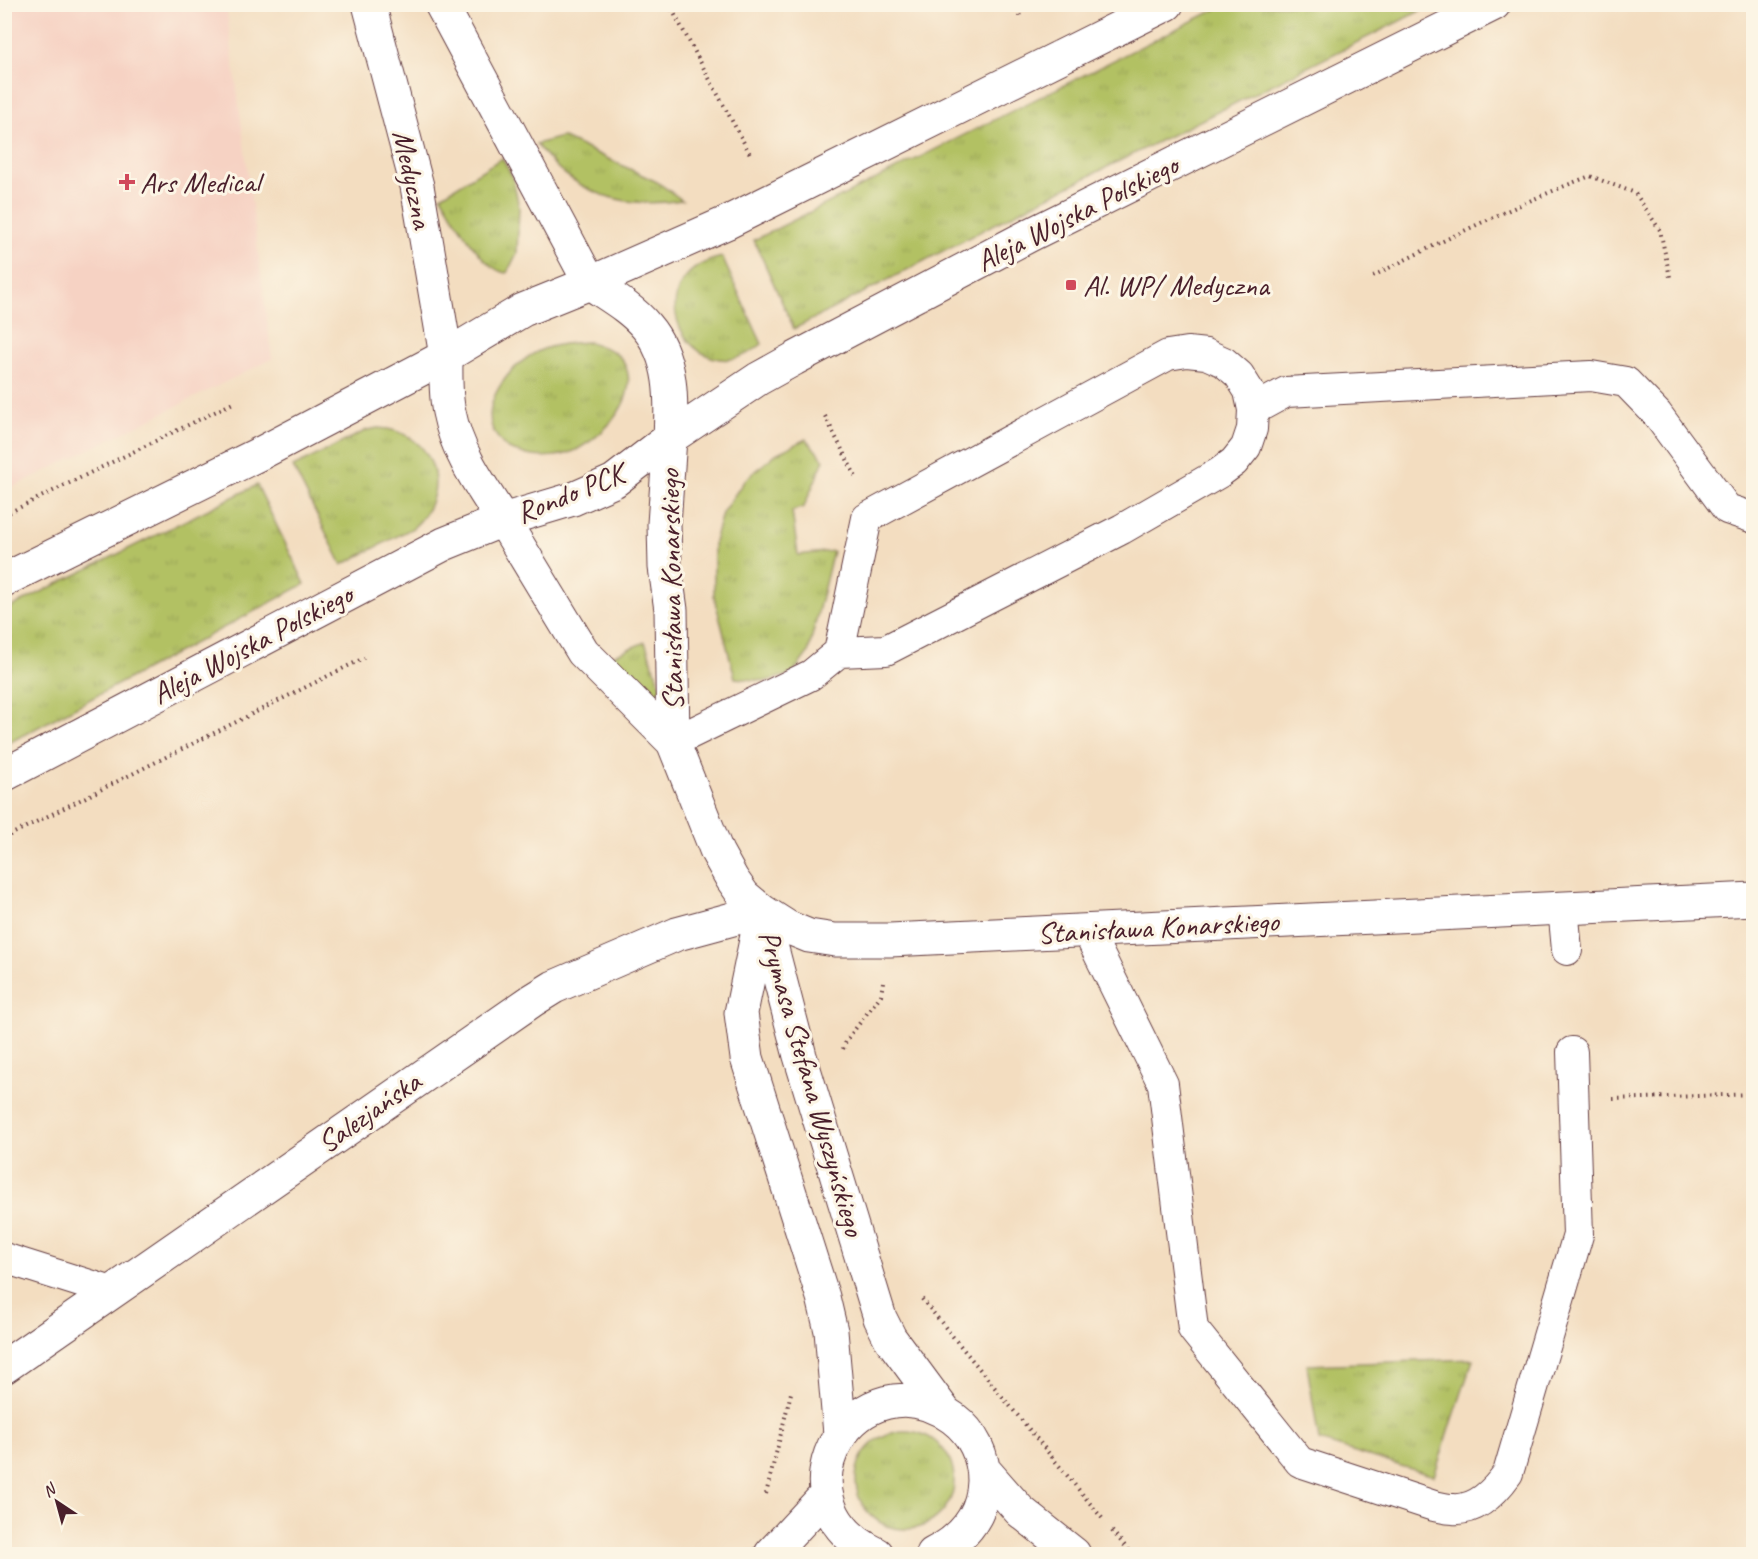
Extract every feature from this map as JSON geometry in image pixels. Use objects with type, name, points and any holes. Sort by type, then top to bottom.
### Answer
[{"type":"street","name":"Medyczna","points":[[369,4],[417,186],[446,356]]},
{"type":"street","points":[[441,4],[590,283],[627,309],[646,326],[658,344],[668,372],[672,403],[670,438]]},
{"type":"street","points":[[4,580],[262,452],[446,356],[523,310],[726,223],[1167,4]]},
{"type":"street","name":"Aleja Wojska Polskiego","points":[[670,438],[758,379],[804,353],[1030,235],[1494,4]]},
{"type":"street","name":"Rondo PCK","points":[[446,356],[448,410],[458,444],[475,477],[503,520],[573,499],[614,481],[670,438]]},
{"type":"street","name":"Stanisława Konarskiego","points":[[670,438],[664,524],[665,567],[671,610],[673,742],[717,852],[732,879],[744,896],[787,927],[809,936],[835,940],[890,940],[1754,899]]},
{"type":"street","name":"Aleja Wojska Polskiego","points":[[4,775],[405,563],[503,520]]},
{"type":"street","name":"Stanisława Konarskiego","points":[[503,520],[583,652],[673,742]]},
{"type":"street","name":"Salezjańska","points":[[4,1367],[532,1000],[572,979],[677,934],[762,911]]},
{"type":"street","name":"Prymasa Stefana Wyszyńskiego","points":[[762,911],[801,1056],[880,1318],[890,1338],[944,1411]]},
{"type":"street","name":"Prymasa Stefana Wyszyńskiego","points":[[762,911],[741,1013],[747,1058],[823,1297],[831,1330],[840,1434]]},
{"type":"street","points":[[876,1554],[858,1545],[843,1531],[832,1514],[826,1495],[827,1462],[840,1434],[865,1412],[896,1401],[913,1401],[930,1404],[959,1422],[971,1436],[980,1452],[984,1470],[984,1491],[978,1513],[966,1531],[949,1546],[933,1554]]},
{"type":"street","points":[[984,1470],[1020,1511],[1074,1554]]},
{"type":"street","points":[[771,1554],[826,1495]]},
{"type":"lane","points":[[673,742],[811,675],[839,652],[886,650],[1122,530],[1219,473],[1234,462],[1246,447],[1252,429],[1253,410],[1249,391],[1239,375],[1224,362],[1206,354],[1187,352],[1168,355],[874,513],[867,518],[839,652]]},
{"type":"lane","points":[[1253,410],[1286,392],[1591,376],[1626,382],[1658,414],[1727,509],[1754,518]]},
{"type":"lane","points":[[1563,907],[1567,950]]},
{"type":"lane","points":[[1087,930],[1162,1084],[1193,1329],[1300,1462],[1434,1506],[1455,1510],[1475,1504],[1496,1490],[1508,1473],[1578,1235],[1572,1052]]},
{"type":"lane","points":[[4,1258],[112,1292]]},
{"type":"path","points":[[669,4],[750,154]]},
{"type":"path","points":[[1014,4],[1020,16]]},
{"type":"path","points":[[1372,276],[1483,221],[1590,176],[1635,193],[1660,230],[1670,277]]},
{"type":"path","points":[[4,515],[236,402]]},
{"type":"path","points":[[825,416],[874,513]]},
{"type":"path","points":[[4,838],[364,657]]},
{"type":"path","points":[[841,1055],[846,1041],[881,995],[890,940]]},
{"type":"path","points":[[1573,1100],[1754,1094]]},
{"type":"path","points":[[917,1294],[1102,1518]]},
{"type":"path","points":[[764,1503],[792,1388]]},
{"type":"path","points":[[1110,1527],[1132,1554]]},
{"type":"shaded area","name":"Ars Medical","points":[[5,4],[226,5],[272,359],[5,491]]},
{"type":"green space","points":[[1224,5],[1432,5],[1035,203],[794,329],[754,240]]},
{"type":"green space","points":[[562,137],[657,182],[682,200],[639,202],[619,199],[600,194],[582,185],[550,161],[536,144]]},
{"type":"green space","points":[[502,158],[513,178],[519,207],[517,253],[507,273],[488,263],[479,253],[441,196]]},
{"type":"green space","points":[[722,257],[762,344],[737,358],[714,358],[695,347],[681,330],[675,309],[679,288],[694,269]]},
{"type":"green space","points":[[588,342],[616,354],[623,361],[628,374],[625,400],[609,424],[589,442],[566,454],[537,456],[506,447],[492,426],[490,414],[493,401],[507,376],[528,357],[539,351],[557,345]]},
{"type":"green space","points":[[378,428],[397,431],[413,439],[424,451],[432,465],[435,481],[433,497],[426,513],[413,528],[342,565],[293,467],[367,430]]},
{"type":"green space","points":[[806,439],[824,460],[804,507],[792,511],[798,555],[833,551],[808,653],[792,674],[766,681],[735,678],[714,596],[714,542],[722,513],[745,480],[776,454]]},
{"type":"green space","points":[[257,485],[305,584],[5,745],[5,610]]},
{"type":"green space","points":[[645,642],[663,693],[661,711],[609,657]]},
{"type":"green space","points":[[1473,1359],[1434,1476],[1319,1441],[1307,1365]]},
{"type":"green space","points":[[905,1431],[924,1435],[940,1445],[950,1461],[954,1480],[950,1499],[940,1515],[924,1525],[905,1529],[886,1525],[870,1515],[860,1499],[856,1480],[860,1461],[870,1445],[886,1435]]},
{"type":"place","name":"Ars Medical","points":[[127,182]]},
{"type":"place","name":"Al. WP/ Medyczna","points":[[1071,285]]}]
